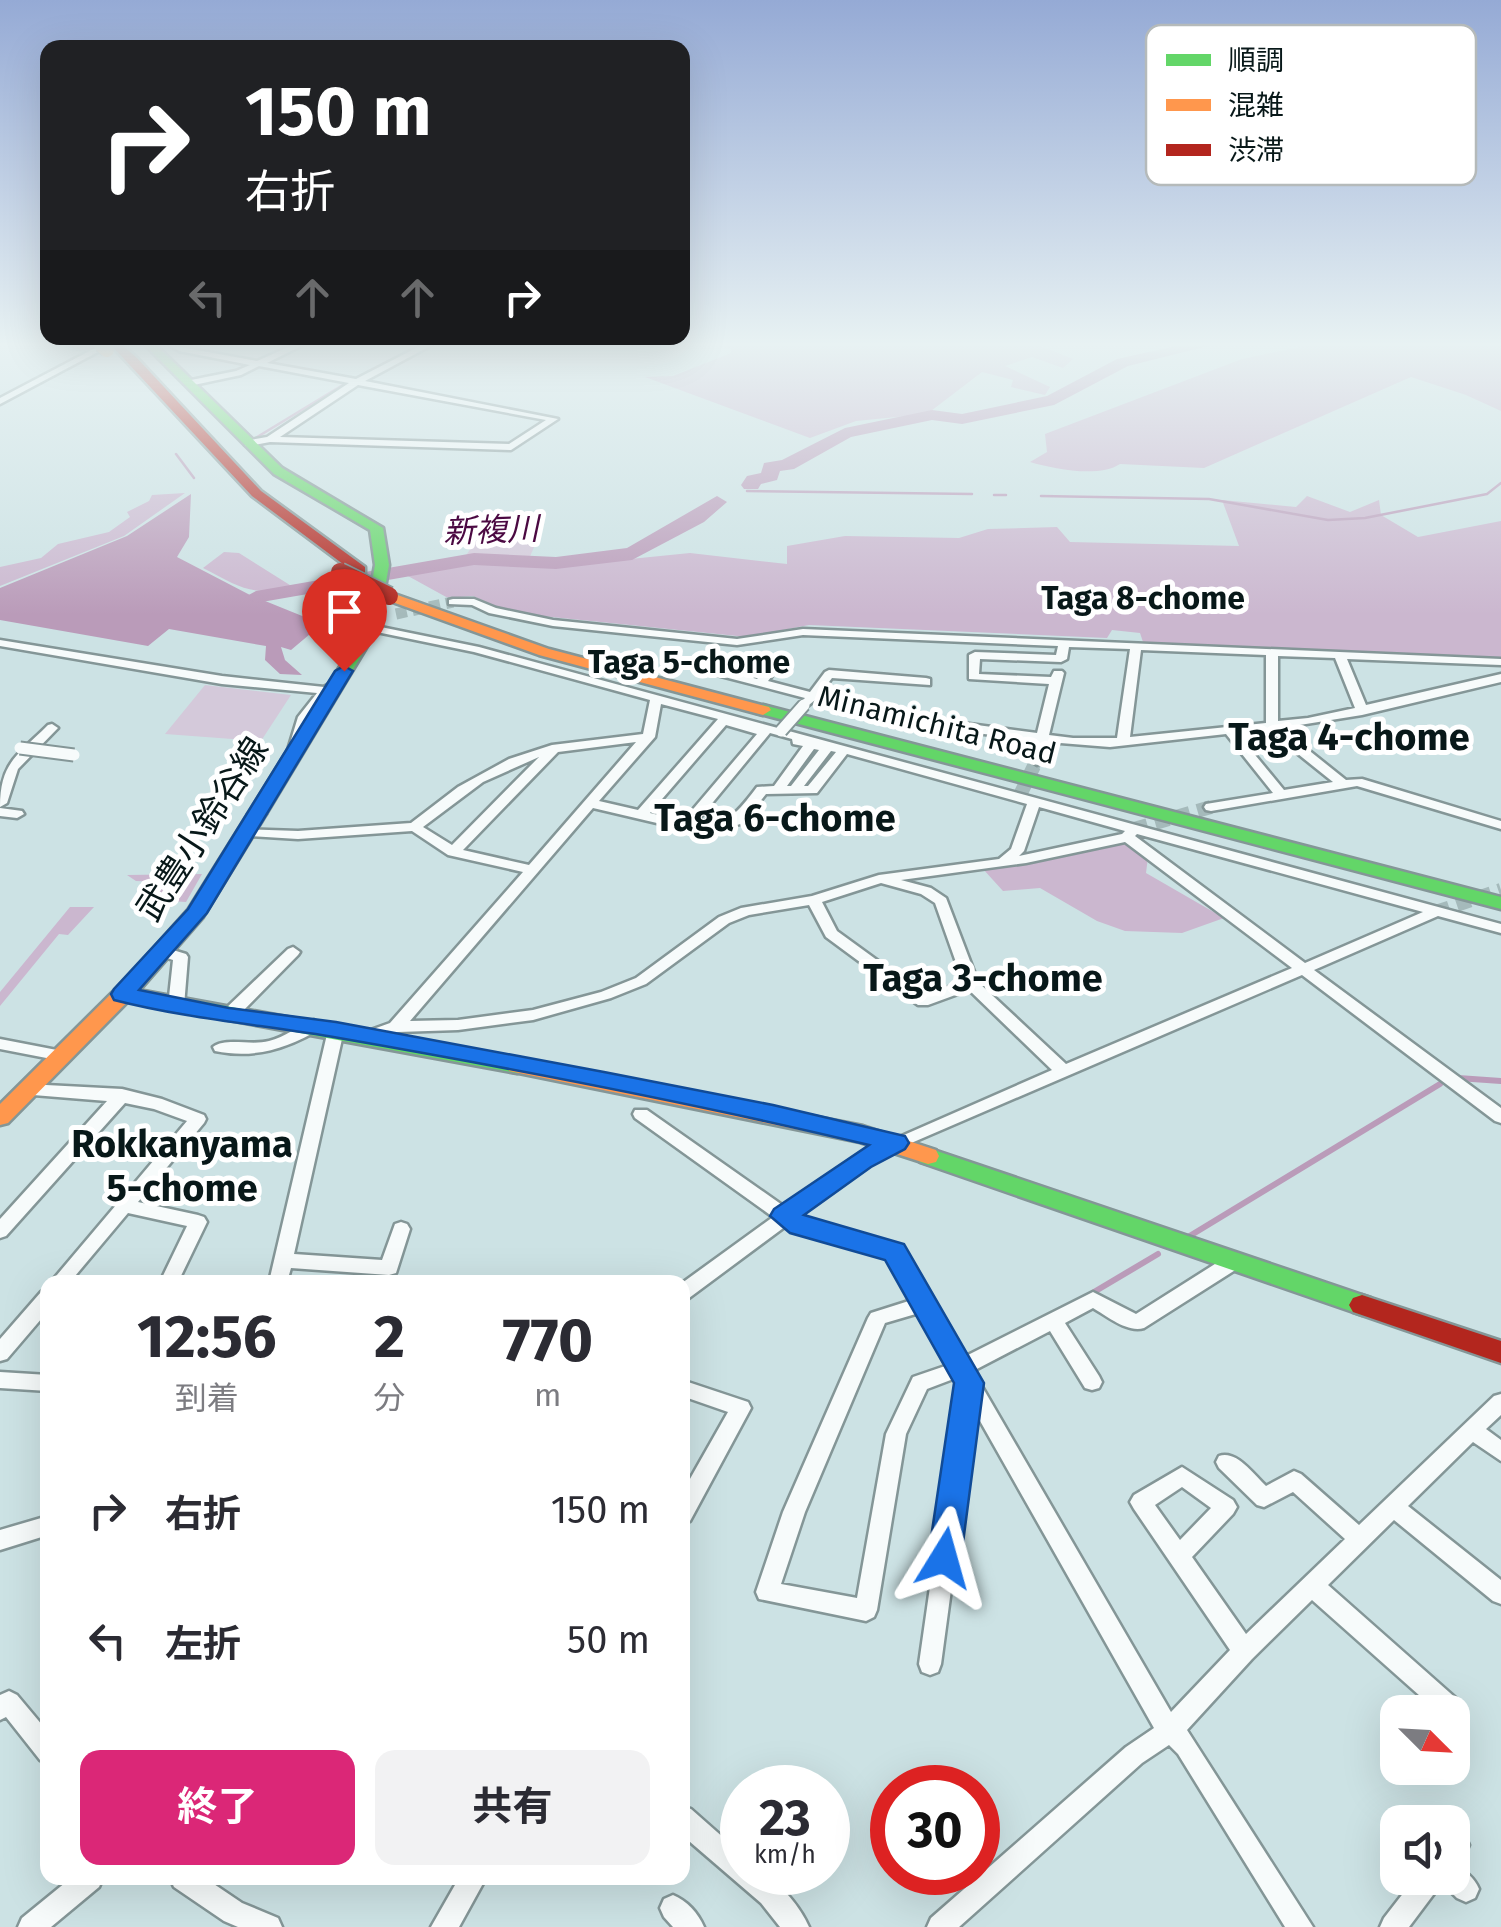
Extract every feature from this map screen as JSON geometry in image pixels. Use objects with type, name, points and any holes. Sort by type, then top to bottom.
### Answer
[{"type":"main road","name":"Minamichita Road","points":[[190,435],[249,504],[289,539],[378,594],[478,631],[562,657],[1501,903]]},
{"type":"main road","points":[[252,435],[278,471],[372,524],[381,542],[378,594]]},
{"type":"main road","name":"Minamichita Road","points":[[378,594],[606,660],[1501,889]]},
{"type":"main road","name":"武豊小鈴谷線","points":[[0,1116],[122,994],[196,913],[332,688],[378,594]]},
{"type":"main road","points":[[122,994],[372,1036],[773,1114],[896,1143],[1501,1352]]},
{"type":"street","points":[[259,441],[269,435]]},
{"type":"street","points":[[259,441],[511,448],[530,435]]},
{"type":"street","points":[[378,594],[474,649],[781,731],[1130,833],[1501,929]]},
{"type":"street","points":[[453,602],[474,602],[494,611],[552,623],[737,642],[802,632],[1501,662]]},
{"type":"street","points":[[0,642],[222,680],[332,688]]},
{"type":"street","points":[[1037,761],[1064,643]]},
{"type":"street","points":[[1123,742],[1136,646]]},
{"type":"street","points":[[1272,652],[1272,727]]},
{"type":"street","points":[[1339,654],[1362,711]]},
{"type":"street","points":[[1056,682],[973,677],[976,655],[1061,659]]},
{"type":"street","points":[[760,683],[779,660]]},
{"type":"street","points":[[721,674],[809,700],[894,718],[1045,739],[1123,742],[1272,727],[1362,711],[1501,678]]},
{"type":"street","points":[[781,731],[830,674],[926,682]]},
{"type":"street","points":[[396,1027],[648,737],[656,699]]},
{"type":"street","points":[[641,815],[723,721],[827,748],[794,789]]},
{"type":"street","points":[[1272,727],[1343,784]]},
{"type":"street","points":[[0,802],[12,768],[52,728]]},
{"type":"street","points":[[686,826],[764,732]]},
{"type":"street","points":[[1230,732],[1279,792]]},
{"type":"street","points":[[248,832],[298,835],[415,827],[480,775],[517,758],[554,749],[648,737]]},
{"type":"street","points":[[778,789],[812,744]]},
{"type":"street","points":[[20,748],[74,755]]},
{"type":"street","points":[[452,852],[554,749]]},
{"type":"street","points":[[589,803],[708,831],[738,820],[762,790],[812,790],[845,749]]},
{"type":"street","points":[[1211,807],[1279,792],[1343,784],[1372,785],[1501,825]]},
{"type":"street","points":[[1004,860],[1017,851],[1034,802]]},
{"type":"street","points":[[0,812],[17,814]]},
{"type":"street","points":[[415,827],[452,852],[531,870]]},
{"type":"street","points":[[372,1036],[396,1027],[458,1025],[566,1008],[641,982],[724,920],[768,906],[814,900],[844,887],[879,879],[1046,856],[1130,833]]},
{"type":"street","points":[[1130,833],[1501,1117]]},
{"type":"street","points":[[879,879],[926,891],[941,901],[971,984],[1063,1071]]},
{"type":"street","points":[[814,900],[830,934],[923,1002],[971,984]]},
{"type":"street","points":[[690,1287],[862,1160],[1436,912]]},
{"type":"street","points":[[162,952],[181,957],[176,1006]]},
{"type":"street","points":[[229,1015],[293,952]]},
{"type":"street","points":[[221,1047],[259,1052],[325,1028]]},
{"type":"street","points":[[280,1275],[325,1028]]},
{"type":"street","points":[[0,1044],[62,1056]]},
{"type":"street","points":[[27,1090],[122,1095],[153,1101],[198,1120],[66,1275]]},
{"type":"street","points":[[0,1230],[122,1095]]},
{"type":"street","points":[[641,1114],[800,1226],[894,1252],[1160,1717],[1186,1746],[1300,1927]]},
{"type":"street","points":[[125,1206],[198,1222],[172,1275]]},
{"type":"street","points":[[283,1260],[389,1268],[401,1229]]},
{"type":"street","points":[[923,1304],[878,1318],[794,1512],[767,1592],[866,1610],[896,1434],[920,1383],[964,1376],[1093,1299],[1137,1323],[1234,1262]]},
{"type":"street","points":[[0,1353],[40,1306]]},
{"type":"street","points":[[1053,1320],[1092,1382]]},
{"type":"street","points":[[930,1664],[964,1376]]},
{"type":"street","points":[[0,1380],[40,1382]]},
{"type":"street","points":[[690,1391],[741,1408],[690,1500]]},
{"type":"street","points":[[940,1927],[1134,1755],[1172,1730],[1244,1651],[1501,1402]]},
{"type":"street","points":[[1474,1431],[1501,1452]]},
{"type":"street","points":[[1226,1462],[1264,1498],[1294,1480],[1360,1540]]},
{"type":"street","points":[[1394,1508],[1501,1594]]},
{"type":"street","points":[[0,1540],[40,1528]]},
{"type":"street","points":[[1177,1557],[1244,1651]]},
{"type":"street","points":[[1312,1586],[1435,1695]]},
{"type":"street","points":[[0,1708],[8,1703],[40,1742]]},
{"type":"street","points":[[690,1825],[720,1850]]},
{"type":"street","points":[[31,1927],[82,1885]]},
{"type":"street","points":[[194,1885],[234,1912],[269,1927]]},
{"type":"street","points":[[444,1927],[469,1885]]},
{"type":"street","points":[[771,1895],[796,1927]]},
{"type":"street","points":[[1393,1927],[1418,1895]]},
{"type":"shaded area","points":[[1045,435],[1279,435],[1204,468],[1120,464],[1089,471],[1030,462],[1047,452]]},
{"type":"shaded area","points":[[185,493],[124,536],[0,586],[0,567],[41,558],[58,544],[109,532],[130,517],[127,512],[149,501],[152,495]]},
{"type":"shaded area","points":[[191,494],[189,537],[177,557],[250,595],[322,624],[291,650],[281,647],[285,660],[302,675],[280,674],[265,660],[266,646],[169,629],[148,646],[0,620],[0,588],[127,536]]},
{"type":"shaded area","points":[[1307,496],[1350,512],[1379,500],[1381,515],[1418,537],[1501,521],[1501,658],[1143,642],[1140,633],[1112,630],[1107,638],[809,625],[747,637],[542,616],[497,607],[473,596],[448,598],[408,576],[475,562],[541,568],[690,553],[787,564],[787,546],[845,536],[959,538],[988,529],[1057,527],[1070,542],[1239,546],[1222,500],[1296,507]]},
{"type":"shaded area","points":[[481,533],[540,533],[529,559],[465,557]]},
{"type":"shaded area","points":[[224,552],[239,553],[293,587],[266,591],[246,588],[203,568]]},
{"type":"shaded area","points":[[205,685],[291,695],[261,741],[165,734]]},
{"type":"shaded area","points":[[1125,842],[1148,857],[1146,873],[1224,918],[1182,933],[1125,931],[1097,921],[1040,888],[1003,891],[983,869],[1059,858]]},
{"type":"shaded area","points":[[202,874],[186,902],[152,900],[147,891],[161,882],[136,881],[127,875]]},
{"type":"shaded area","points":[[70,907],[94,907],[68,935],[59,934],[0,1006],[0,992]]},
{"type":"waterway","points":[[254,439],[261,435]]},
{"type":"waterway","name":"新複川","points":[[825,445],[842,435]]},
{"type":"waterway","name":"新複川","points":[[751,485],[754,480],[770,476],[771,467],[787,465],[820,447]]},
{"type":"waterway","points":[[176,454],[194,478]]},
{"type":"waterway","points":[[1041,496],[1209,499],[1328,520],[1365,518],[1487,494],[1501,483]]},
{"type":"waterway","points":[[747,491],[972,494]]},
{"type":"waterway","points":[[994,495],[1006,495]]},
{"type":"waterway","name":"新複川","points":[[256,597],[474,559],[556,563],[632,554],[697,518],[717,502]]},
{"type":"waterway","points":[[1458,1078],[1501,1081]]},
{"type":"waterway","points":[[1188,1237],[1440,1084]]},
{"type":"waterway","points":[[1094,1292],[1158,1254]]},
{"type":"tunnel","points":[[396,614],[453,602]]},
{"type":"tunnel","points":[[1033,769],[1037,761]]},
{"type":"tunnel","points":[[1019,797],[1034,766]]},
{"type":"tunnel","points":[[1134,829],[1211,807]]},
{"type":"tunnel","points":[[1436,912],[1501,890]]},
{"type":"traffic: fast","points":[[241,435],[278,471],[376,528],[382,565],[371,628],[257,814]]},
{"type":"traffic: fast","points":[[763,710],[1501,903]]},
{"type":"traffic: fast","points":[[122,994],[517,1066]]},
{"type":"traffic: fast","points":[[928,1156],[1362,1305]]},
{"type":"traffic: slow","points":[[389,596],[544,652],[763,710]]},
{"type":"traffic: slow","points":[[0,1117],[136,981],[196,913],[257,814]]},
{"type":"traffic: slow","points":[[517,1066],[863,1134],[928,1156]]},
{"type":"traffic: jam","points":[[201,435],[256,494],[360,570]]},
{"type":"traffic: jam","points":[[340,572],[389,596]]},
{"type":"traffic: jam","points":[[1362,1305],[1501,1352]]},
{"type":"district","name":"Taga 8-chome","points":[[1143,598]]},
{"type":"district","name":"Taga 5-chome","points":[[689,662]]},
{"type":"district","name":"Taga 4-chome","points":[[1349,737]]},
{"type":"district","name":"Taga 6-chome","points":[[775,818]]},
{"type":"district","name":"Taga 3-chome","points":[[983,978]]},
{"type":"district","name":"Rokkanyama 5-chome","points":[[182,1166]]},
{"type":"route","points":[[344,671],[196,913],[122,994],[604,1081],[896,1143],[862,1160],[784,1216],[800,1226],[894,1252],[969,1383],[944,1558]]}]
